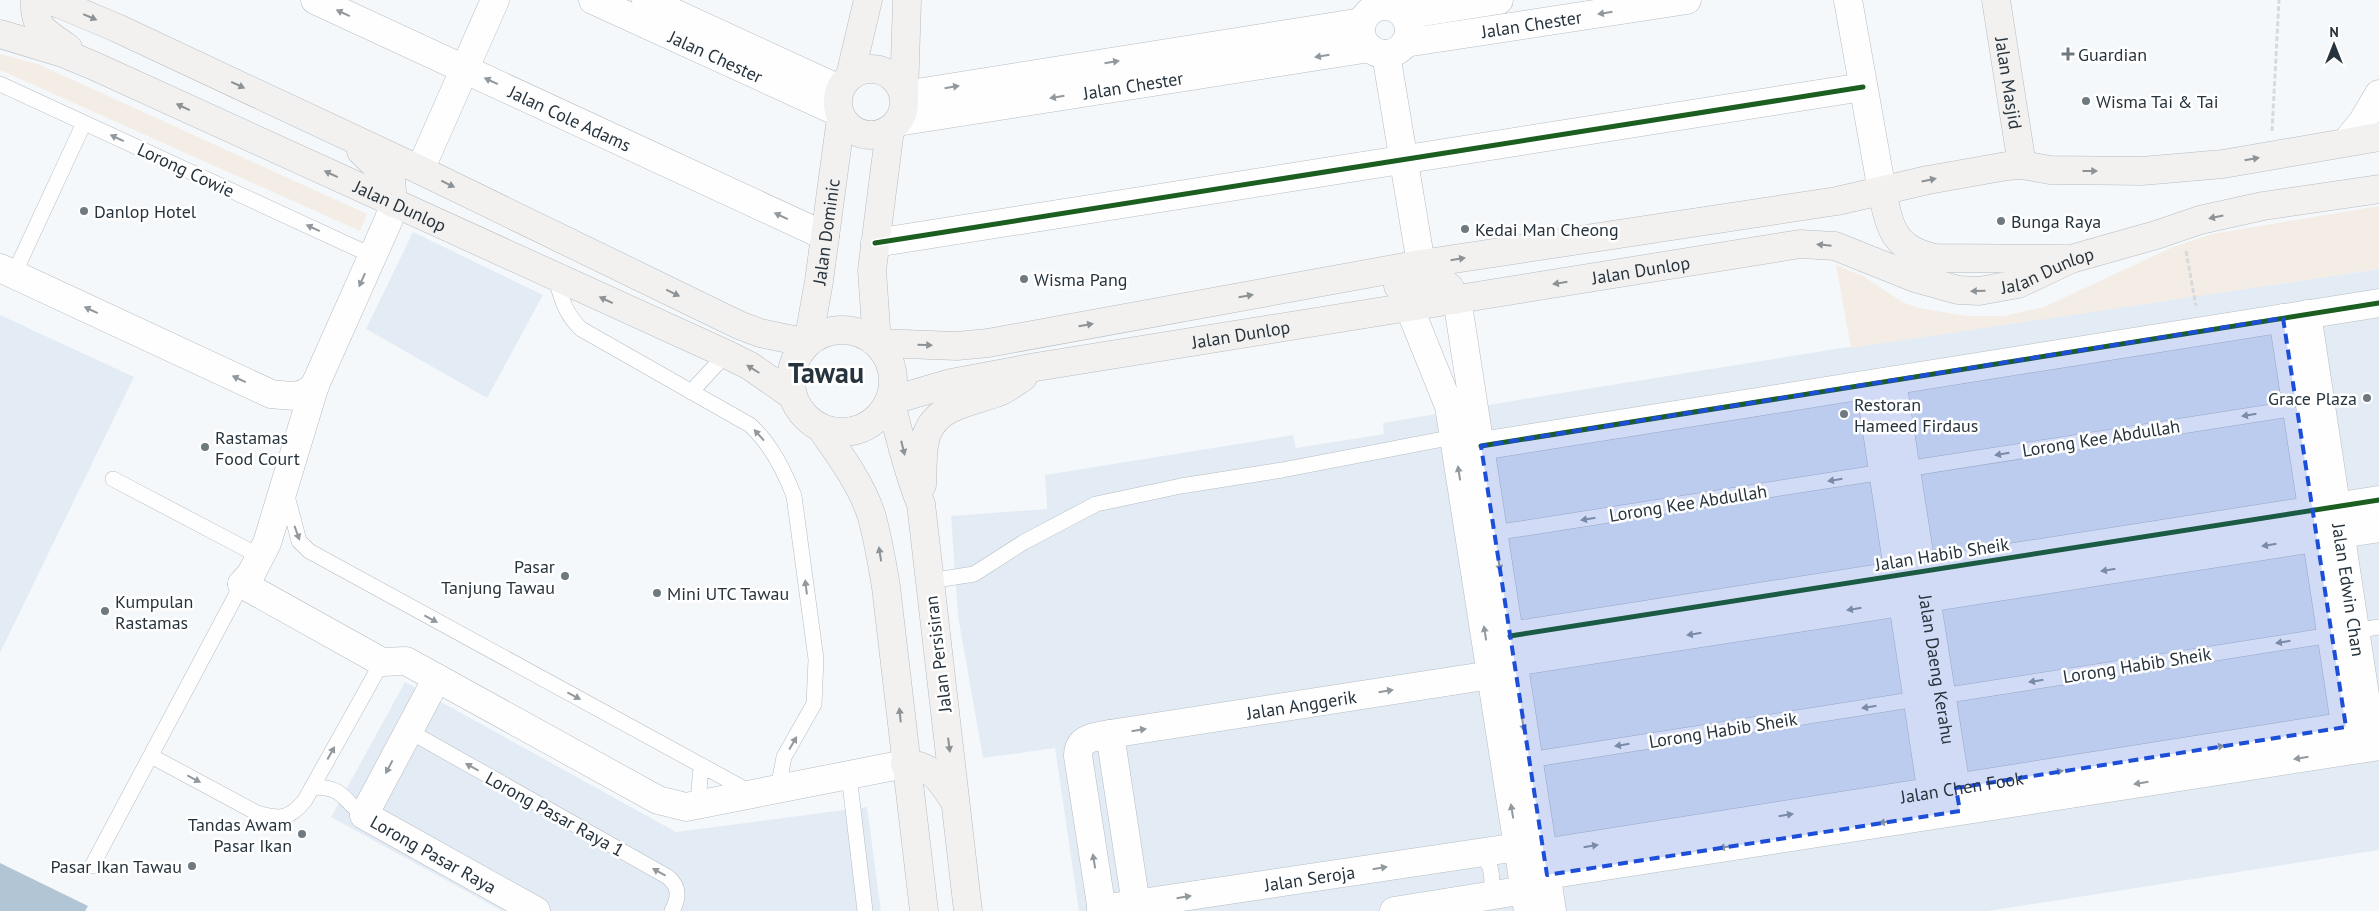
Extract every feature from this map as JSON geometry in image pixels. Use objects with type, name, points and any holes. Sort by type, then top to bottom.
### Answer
[{"type":"main road","name":"Jalan Dominic","points":[[808,343],[826,236],[842,99],[868,0]]},
{"type":"main road","name":"Jalan Masjid","points":[[1996,0],[2022,165]]},
{"type":"main road","points":[[92,65],[44,31],[37,23],[34,13],[51,1],[117,28],[420,170],[739,325],[760,333],[808,343]]},
{"type":"main road","points":[[877,343],[872,296],[875,243],[893,126],[902,114],[904,95],[902,4]]},
{"type":"main road","name":"Jalan Dunlop","points":[[0,34],[62,53],[92,65],[726,354],[750,366],[793,396]]},
{"type":"main road","points":[[893,126],[868,135],[848,127],[842,99],[860,70],[871,68],[882,70],[892,76],[900,85],[904,95]]},
{"type":"main road","points":[[341,133],[391,180],[394,203]]},
{"type":"main road","name":"Jalan Dunlop","points":[[877,343],[957,346],[988,342],[1421,264],[1837,201],[1928,180],[2022,165],[2050,170],[2142,171],[2223,164],[2379,137]]},
{"type":"main road","name":"Jalan Dunlop","points":[[890,401],[951,383],[1036,367],[1800,244],[1835,246],[1915,278],[1958,290],[1979,291],[2018,284],[2071,259],[2156,235],[2200,220],[2264,206],[2379,188]]},
{"type":"main road","points":[[1882,191],[1889,221],[1897,239],[1921,256],[1935,258],[2071,259]]},
{"type":"main road","points":[[1353,277],[1398,286],[1443,282],[1450,288],[1455,300]]},
{"type":"main road","points":[[835,331],[857,333],[877,343],[887,355],[892,370],[893,385],[890,401],[881,415],[868,426],[852,431],[836,432],[820,427],[808,419],[799,408],[793,396],[791,382],[798,354],[808,343],[820,335],[835,331]]},
{"type":"main road","points":[[921,504],[924,445],[928,432],[936,419],[952,406],[1006,389],[1036,367]]},
{"type":"main road","name":"Jalan Persisiran","points":[[890,401],[904,448],[910,477],[921,504],[968,911]]},
{"type":"main road","points":[[820,427],[845,462],[857,484],[870,512],[878,542],[886,587],[905,764],[924,911]]},
{"type":"main road","points":[[905,764],[924,766],[932,771],[940,779],[956,803]]},
{"type":"street","name":"Jalan Cole Adams","points":[[316,0],[826,236]]},
{"type":"street","points":[[420,170],[495,0]]},
{"type":"street","name":"Jalan Chester","points":[[593,0],[842,99]]},
{"type":"street","name":"Jalan Chester","points":[[646,0],[842,99]]},
{"type":"street","name":"Jalan Chester","points":[[1404,14],[1499,0]]},
{"type":"street","name":"Jalan Chester","points":[[893,126],[1687,0]]},
{"type":"street","points":[[1848,0],[1882,191]]},
{"type":"street","points":[[1392,7],[1404,14],[1409,29],[1387,48],[1362,36],[1372,10],[1392,7]]},
{"type":"street","name":"Jalan Chester","points":[[904,95],[1372,10]]},
{"type":"street","points":[[1387,48],[1421,264]]},
{"type":"street","points":[[875,243],[1863,87]]},
{"type":"street","points":[[2346,142],[2363,121],[2379,94]]},
{"type":"street","points":[[242,584],[251,574],[264,550],[315,385],[373,256],[394,203]]},
{"type":"street","points":[[7,271],[271,394],[280,401],[287,411],[288,437],[242,563],[242,584]]},
{"type":"street","points":[[1455,300],[1458,305],[1460,422],[1505,658],[1536,859],[1552,911]]},
{"type":"street","points":[[1481,446],[2379,303]]},
{"type":"street","points":[[1394,911],[1485,897],[1526,901],[1536,859],[1529,760],[1505,658],[1494,533],[1481,446],[1460,422],[1446,396],[1409,307]]},
{"type":"street","name":"Jalan Edwin Chan","points":[[2295,316],[2297,408],[2325,509]]},
{"type":"street","name":"Jalan Edwin Chan","points":[[2295,316],[2329,536],[2355,631],[2366,736]]},
{"type":"street","name":"Jalan Daeng Kerahu","points":[[1881,383],[1945,801]]},
{"type":"street","points":[[271,394],[305,394],[315,385]]},
{"type":"street","name":"Jalan Habib Sheik","points":[[1505,658],[1910,573],[2379,500]]},
{"type":"street","points":[[1505,658],[1914,600],[2379,528]]},
{"type":"street","points":[[242,584],[382,662],[406,661],[658,800],[686,807],[905,764]]},
{"type":"street","name":"Jalan Anggerik","points":[[1101,910],[1078,750],[1080,745],[1088,738],[1505,658]]},
{"type":"street","name":"Lorong Pasar Raya","points":[[437,678],[364,815],[536,911]]},
{"type":"street","points":[[1110,734],[1137,908]]},
{"type":"street","name":"Jalan Chen Fook","points":[[1536,859],[1945,801],[2366,736]]},
{"type":"street","name":"Jalan Seroja","points":[[1101,910],[1137,908],[1474,854],[1536,859]]},
{"type":"lane","name":"Lorong Cowie","points":[[0,84],[373,256]]},
{"type":"lane","points":[[7,271],[84,123]]},
{"type":"lane","points":[[285,485],[295,528],[300,540],[308,551],[701,765],[766,791],[814,704],[816,684],[816,658],[794,496],[785,474],[762,436],[750,426],[581,329],[570,319],[555,276]]},
{"type":"lane","points":[[691,392],[726,354]]},
{"type":"lane","name":"Lorong Kee Abdullah","points":[[1494,533],[2297,408]]},
{"type":"lane","points":[[930,581],[974,574],[1024,542],[1096,504],[1181,486],[1282,470],[1460,422]]},
{"type":"lane","points":[[113,479],[248,550]]},
{"type":"lane","points":[[92,866],[242,584]]},
{"type":"lane","name":"Lorong Habib Sheik","points":[[1529,760],[2355,631]]},
{"type":"lane","points":[[151,756],[257,813],[272,817],[286,816],[297,810],[312,787],[382,662]]},
{"type":"lane","name":"Lorong Pasar Raya 1","points":[[409,731],[668,877],[678,890],[678,897],[672,911]]},
{"type":"lane","points":[[698,804],[701,765]]},
{"type":"lane","points":[[849,775],[865,911]]},
{"type":"lane","points":[[312,787],[333,788],[364,815]]},
{"type":"lane","points":[[1474,854],[1486,859],[1489,863],[1492,885],[1485,897]]},
{"type":"path","points":[[2272,134],[2279,0]]},
{"type":"path","points":[[2184,243],[2200,331]]},
{"type":"highlighted area","points":[[2283,318],[2346,727],[1956,788],[1960,811],[1547,875],[1481,446]]},
{"type":"shaded area","points":[[0,54],[38,64],[367,214],[360,231],[0,70]]},
{"type":"shaded area","points":[[2379,206],[2379,269],[1851,348],[1836,265],[1863,276],[1902,302],[1919,308],[1966,316],[2004,316],[2044,307],[2173,247],[2212,234]]},
{"type":"shaded area","points":[[413,232],[543,295],[487,398],[366,329]]},
{"type":"shaded area","points":[[2379,269],[2379,850],[1988,911],[1079,911],[1055,748],[983,758],[958,616],[951,516],[1047,509],[1045,475],[1293,435],[1296,448],[1384,434],[1383,423],[1506,402],[1842,348]]},
{"type":"shaded area","points":[[0,315],[134,377],[0,653]]},
{"type":"shaded area","points":[[405,682],[676,832],[867,807],[881,911],[502,911],[331,817]]},
{"type":"water","points":[[0,863],[88,906],[85,911],[0,911]]},
{"type":"cycle path","points":[[875,243],[1863,87]]},
{"type":"cycle path","points":[[1481,446],[2379,303]]},
{"type":"cycle path","points":[[1510,636],[2379,500]]},
{"type":"place","name":"Guardian","points":[[2068,54]]},
{"type":"place","name":"Wisma Tai & Tai","points":[[2086,101]]},
{"type":"place","name":"Danlop Hotel","points":[[84,211]]},
{"type":"place","name":"Bunga Raya","points":[[2001,221]]},
{"type":"place","name":"Kedai Man Cheong","points":[[1465,229]]},
{"type":"place","name":"Wisma Pang","points":[[1024,279]]},
{"type":"place","name":"Grace Plaza","points":[[2367,398]]},
{"type":"place","name":"Restoran Hameed Firdaus","points":[[1844,414]]},
{"type":"place","name":"Rastamas Food Court","points":[[205,447]]},
{"type":"place","name":"Pasar Tanjung Tawau","points":[[565,576]]},
{"type":"place","name":"Mini UTC Tawau","points":[[657,593]]},
{"type":"place","name":"Kumpulan Rastamas","points":[[105,611]]},
{"type":"place","name":"Tandas Awam Pasar Ikan","points":[[302,834]]},
{"type":"place","name":"Pasar Ikan Tawau","points":[[192,866]]},
{"type":"district","name":"Tawau","points":[[826,372]]}]
